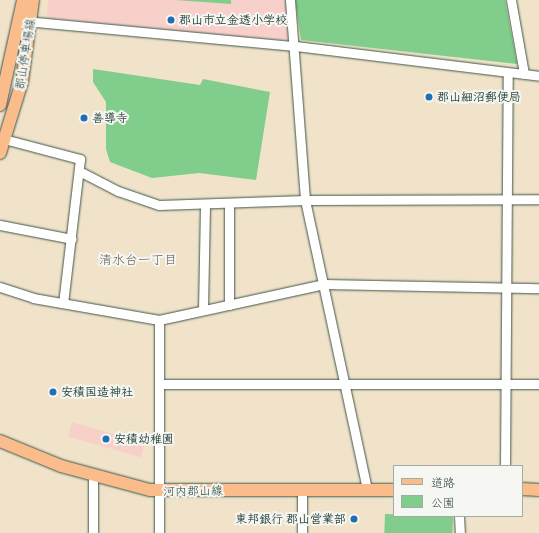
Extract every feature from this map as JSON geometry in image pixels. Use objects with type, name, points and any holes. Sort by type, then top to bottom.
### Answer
[{"type":"main road","name":"郡山停車場線","points":[[0,153],[2,139],[22,82],[25,22],[23,0]]},
{"type":"main road","name":"郡山停車場線","points":[[0,105],[33,0]]},
{"type":"main road","name":"河内郡山線","points":[[0,441],[29,455],[93,475],[158,491],[302,489],[393,490]]},
{"type":"main road","points":[[523,490],[539,490]]},
{"type":"street","points":[[290,0],[296,46],[305,200],[367,490]]},
{"type":"street","points":[[511,0],[524,74]]},
{"type":"street","points":[[25,22],[296,46],[539,76]]},
{"type":"street","points":[[505,465],[508,73]]},
{"type":"street","points":[[2,139],[80,159],[81,172],[63,303]]},
{"type":"street","points":[[81,172],[118,191],[159,205],[305,200],[539,199]]},
{"type":"street","points":[[229,203],[229,305]]},
{"type":"street","points":[[203,310],[205,204]]},
{"type":"street","points":[[0,224],[72,239]]},
{"type":"street","points":[[0,287],[63,303],[159,320],[324,284],[539,288]]},
{"type":"street","points":[[159,320],[159,533]]},
{"type":"street","points":[[159,384],[539,384]]},
{"type":"street","points":[[92,533],[93,475]]},
{"type":"street","points":[[302,489],[302,533]]},
{"type":"street","points":[[459,517],[460,533]]},
{"type":"shaded area","name":"郡山市立金透小学校","points":[[48,0],[286,0],[290,41],[62,21],[47,18]]},
{"type":"shaded area","name":"安積幼稚園","points":[[72,422],[145,443],[141,457],[68,436]]},
{"type":"green space","points":[[175,0],[231,0],[231,4]]},
{"type":"green space","points":[[295,0],[505,0],[517,64],[301,40]]},
{"type":"green space","points":[[93,69],[200,85],[203,79],[270,92],[256,180],[199,173],[152,178],[110,162],[106,149],[106,102],[93,82]]},
{"type":"green space","points":[[385,514],[393,514],[393,517],[453,517],[452,533],[384,533]]},
{"type":"place","name":"郡山市立金透小学校","points":[[171,20]]},
{"type":"place","name":"郡山細沼郵便局","points":[[429,97]]},
{"type":"place","name":"善導寺","points":[[84,118]]},
{"type":"place","name":"安積国造神社","points":[[53,392]]},
{"type":"place","name":"安積幼稚園","points":[[106,439]]},
{"type":"place","name":"東邦銀行 郡山営業部","points":[[354,519]]},
{"type":"district","name":"清水台一丁目","points":[[138,260]]}]
